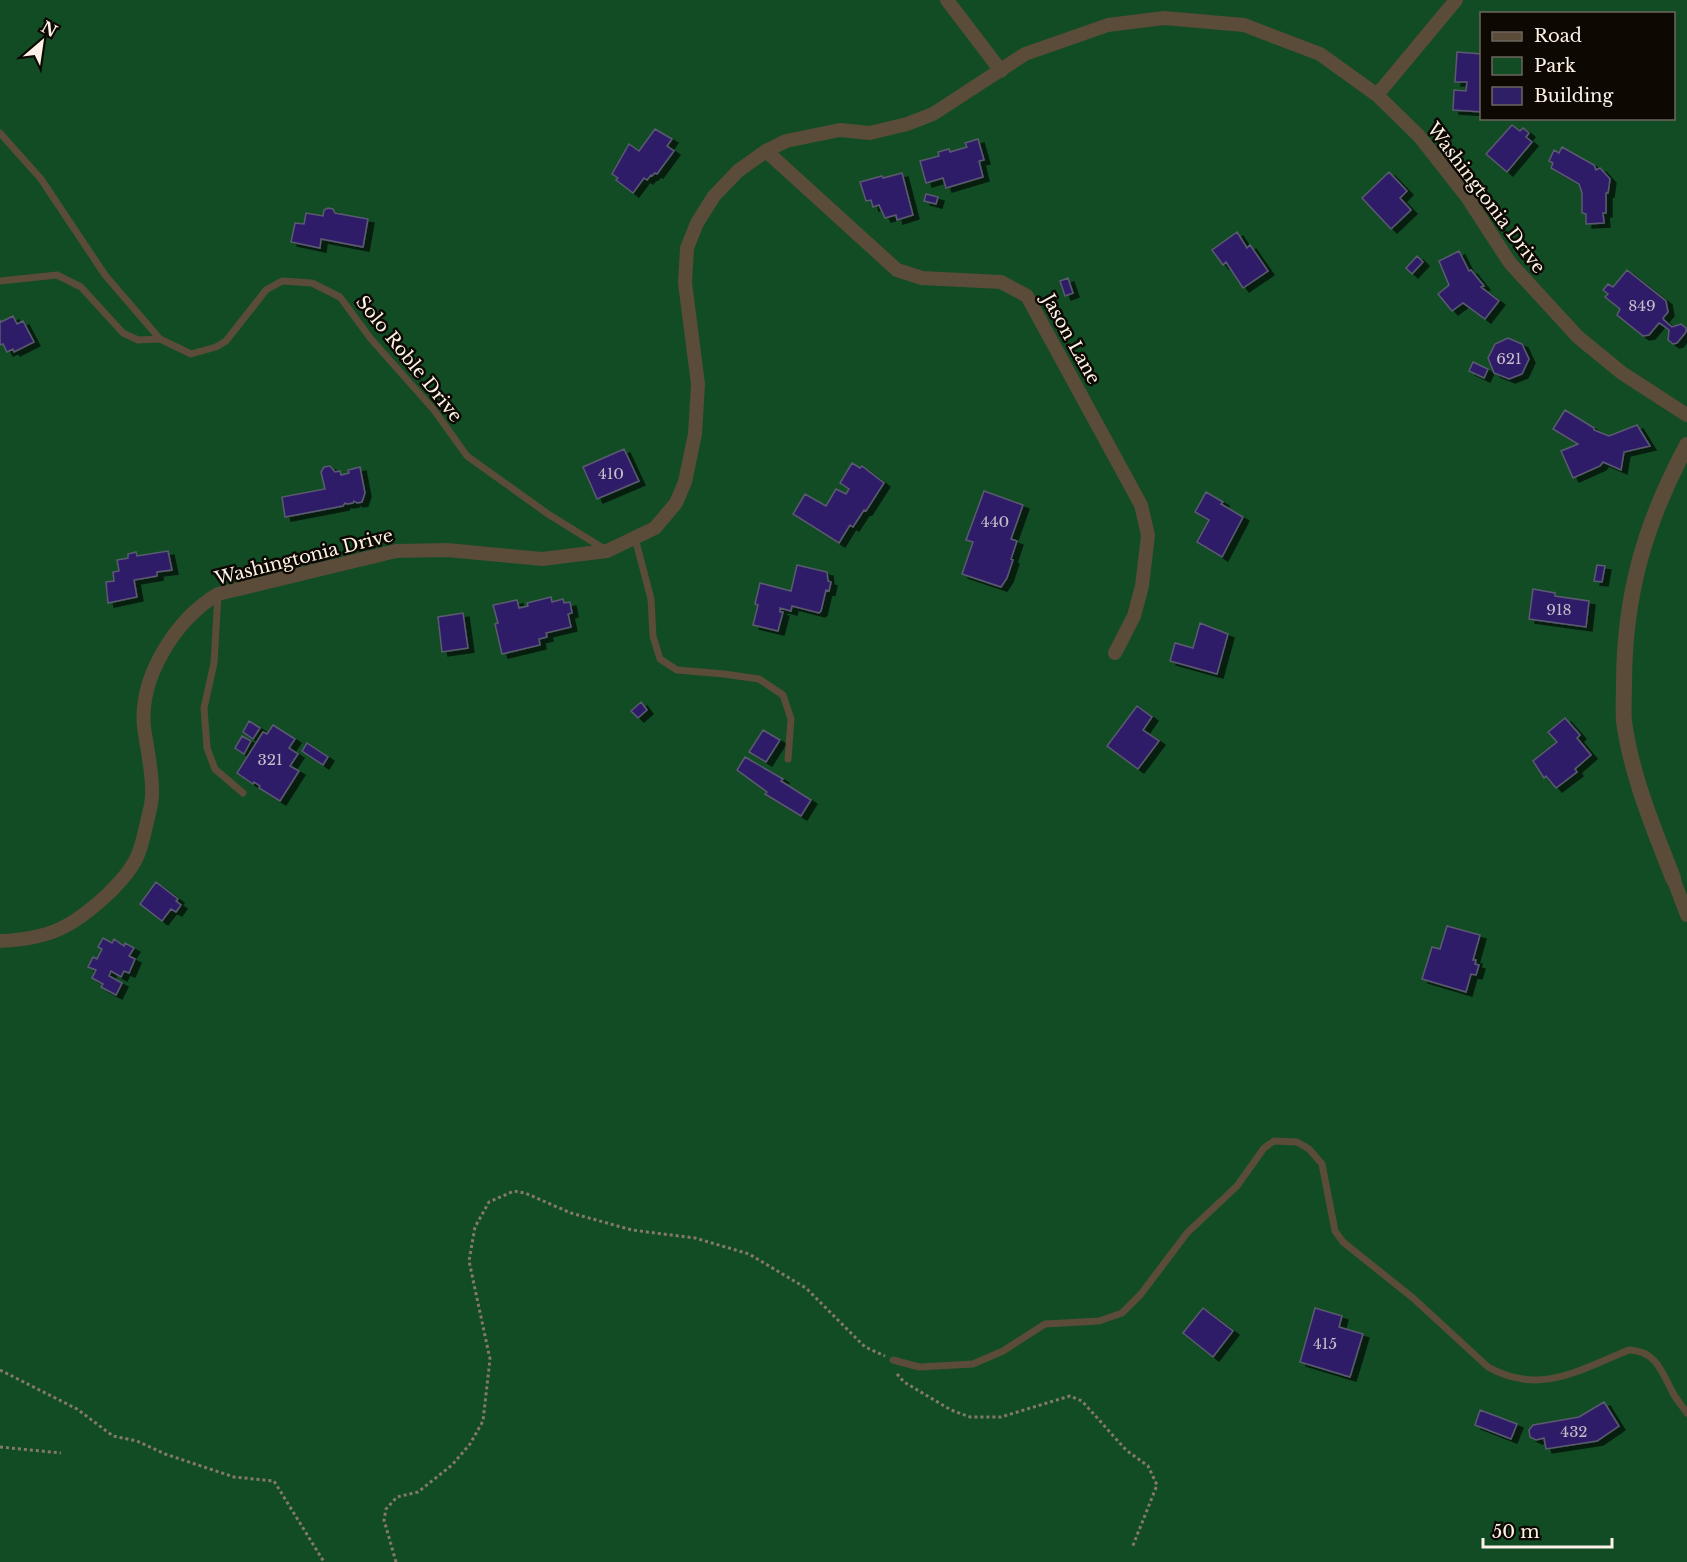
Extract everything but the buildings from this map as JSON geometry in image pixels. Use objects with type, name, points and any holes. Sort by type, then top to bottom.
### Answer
[{"type":"street","points":[[947,0],[1001,71]]},
{"type":"street","points":[[1377,95],[1456,0]]},
{"type":"street","name":"Washingtonia Drive","points":[[0,941],[28,940],[58,930],[85,915],[125,878],[140,850],[153,797],[151,762],[144,726],[147,690],[165,646],[192,613],[218,594],[396,551],[447,550],[542,560],[607,551],[656,528],[676,503],[685,482],[695,434],[698,384],[684,283],[687,248],[697,223],[714,196],[738,171],[766,151],[786,141],[840,130],[870,133],[907,124],[933,114],[1025,54],[1108,25],[1164,18],[1244,25],[1320,54],[1377,95],[1419,136],[1467,197],[1510,263],[1578,336],[1623,373],[1687,415]]},
{"type":"street","name":"Jason Lane","points":[[766,151],[897,270],[922,278],[1001,282],[1027,296],[1141,505],[1148,534],[1142,586],[1134,616],[1115,653]]},
{"type":"street","points":[[1687,445],[1665,486],[1645,538],[1631,597],[1624,655],[1624,721],[1640,793],[1680,880],[1687,915]]},
{"type":"lane","name":"Solo Roble Drive","points":[[0,134],[41,179],[105,275],[160,339],[191,354],[216,347],[226,341],[266,290],[282,281],[312,283],[340,297],[371,339],[434,410],[467,456],[548,514],[607,551]]},
{"type":"lane","points":[[0,281],[57,275],[81,287],[123,333],[138,340],[160,339]]},
{"type":"lane","points":[[635,537],[651,599],[653,636],[660,659],[677,670],[759,679],[783,695],[791,719],[789,759]]},
{"type":"lane","points":[[218,594],[214,663],[204,708],[207,748],[215,769],[243,793]]},
{"type":"lane","points":[[893,1360],[919,1366],[973,1364],[1003,1351],[1045,1324],[1099,1321],[1122,1312],[1141,1294],[1187,1233],[1237,1186],[1264,1148],[1274,1141],[1297,1142],[1309,1149],[1322,1164],[1335,1232],[1343,1242],[1413,1298],[1488,1367],[1502,1375],[1528,1381],[1556,1379],[1629,1350],[1639,1350],[1659,1364],[1674,1396],[1687,1413]]},
{"type":"path","points":[[396,1562],[384,1520],[386,1509],[397,1497],[418,1492],[452,1466],[470,1444],[483,1420],[490,1359],[469,1261],[475,1227],[489,1202],[514,1191],[525,1193],[571,1213],[632,1230],[695,1238],[749,1254],[806,1288],[865,1347],[893,1360],[895,1372],[904,1382],[951,1410],[970,1417],[1002,1417],[1070,1396],[1082,1401],[1126,1450],[1148,1466],[1157,1485],[1132,1548]]},
{"type":"path","points":[[0,1370],[77,1408],[112,1436],[136,1441],[165,1455],[234,1477],[274,1481],[324,1562]]},
{"type":"path","points":[[0,1447],[61,1453]]},
{"type":"green space","points":[[0,0],[1687,0],[1687,1562],[0,1562]]}]
